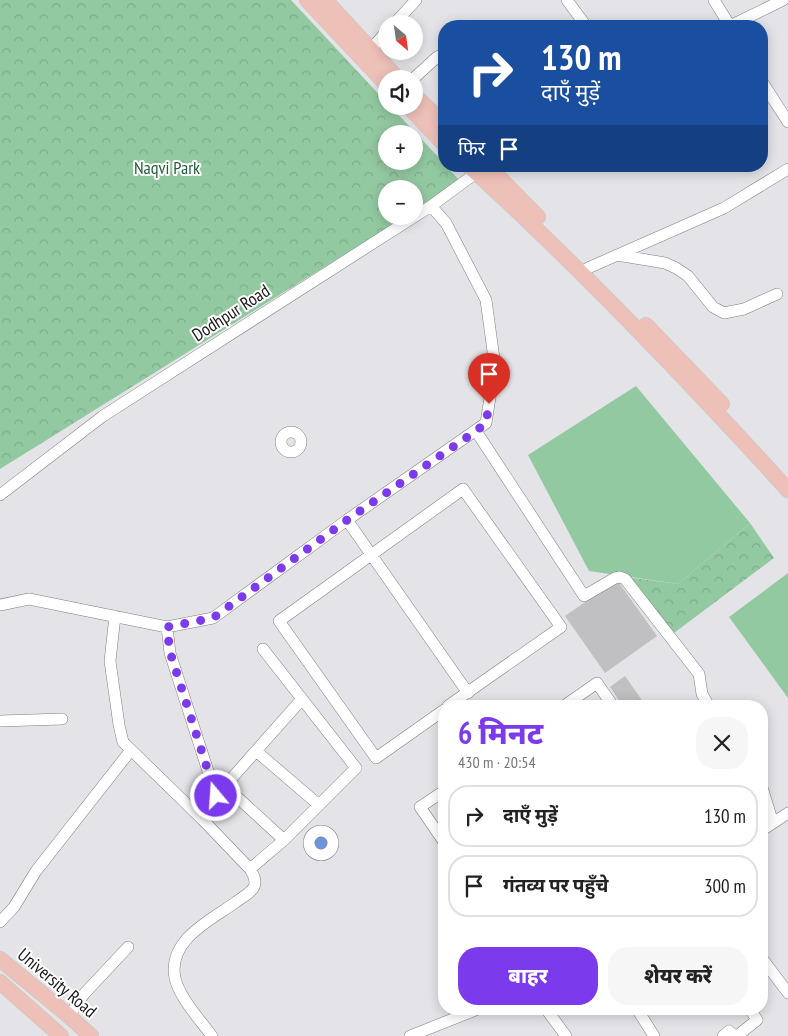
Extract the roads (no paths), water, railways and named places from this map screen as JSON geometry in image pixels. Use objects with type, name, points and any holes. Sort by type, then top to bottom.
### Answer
[{"type":"main road","points":[[307,0],[387,70]]},
{"type":"main road","points":[[329,1],[378,71]]},
{"type":"main road","points":[[423,103],[438,117]]},
{"type":"main road","points":[[417,115],[438,138]]},
{"type":"main road","points":[[483,172],[525,218],[685,363],[788,475]]},
{"type":"main road","points":[[584,270],[788,490]]},
{"type":"main road","name":"University Road","points":[[0,959],[69,1016],[90,1036]]},
{"type":"main road","points":[[0,982],[60,1036]]},
{"type":"street","points":[[402,15],[416,0]]},
{"type":"street","points":[[567,0],[582,20]]},
{"type":"street","points":[[714,0],[726,20]]},
{"type":"street","points":[[742,20],[783,0]]},
{"type":"street","points":[[367,54],[378,41]]},
{"type":"street","points":[[422,70],[438,56]]},
{"type":"street","points":[[768,91],[788,122]]},
{"type":"street","points":[[584,270],[724,208],[788,170]]},
{"type":"street","name":"Dodhpur Road","points":[[0,495],[103,416],[431,206],[474,172]]},
{"type":"street","points":[[0,605],[29,599],[167,627],[213,618],[347,520],[486,423],[495,366],[486,300],[446,223],[431,206]]},
{"type":"street","points":[[617,255],[665,263],[676,268],[688,276],[713,307],[724,313],[744,309],[777,294]]},
{"type":"street","points":[[476,431],[584,596],[615,578],[625,579],[698,674],[702,694],[706,700]]},
{"type":"street","points":[[438,714],[376,758],[279,621],[463,489],[562,626],[457,700]]},
{"type":"street","points":[[347,520],[468,693]]},
{"type":"street","points":[[115,616],[110,661],[123,742],[203,820],[250,869],[255,878],[254,888],[188,937],[177,951],[175,977],[179,990],[212,1036]]},
{"type":"street","points":[[167,627],[170,652],[216,796]]},
{"type":"street","points":[[250,869],[302,823],[356,768],[263,649]]},
{"type":"street","points":[[573,700],[597,683],[609,700]]},
{"type":"street","points":[[203,820],[216,796],[302,699]]},
{"type":"street","points":[[0,721],[62,719]]},
{"type":"street","points":[[0,922],[14,907],[36,871],[131,750]]},
{"type":"street","points":[[256,751],[319,805]]},
{"type":"street","points":[[225,786],[284,840]]},
{"type":"street","points":[[438,795],[420,807],[438,833]]},
{"type":"street","points":[[768,807],[773,823]]},
{"type":"street","points":[[768,826],[788,813]]},
{"type":"street","points":[[302,823],[312,834]]},
{"type":"street","points":[[69,1016],[84,994],[128,947]]},
{"type":"street","points":[[768,967],[788,994]]},
{"type":"street","points":[[410,1036],[463,1015]]},
{"type":"street","points":[[550,1015],[566,1036]]},
{"type":"street","points":[[640,1015],[654,1036]]},
{"type":"street","points":[[723,1036],[729,1031],[736,1036],[757,1020],[754,1015]]},
{"type":"water","points":[[322,831],[329,834],[332,841],[329,848],[322,851],[315,848],[312,841],[315,834]]},
{"type":"park label","name":"Naqvi Park","points":[[167,168]]}]
